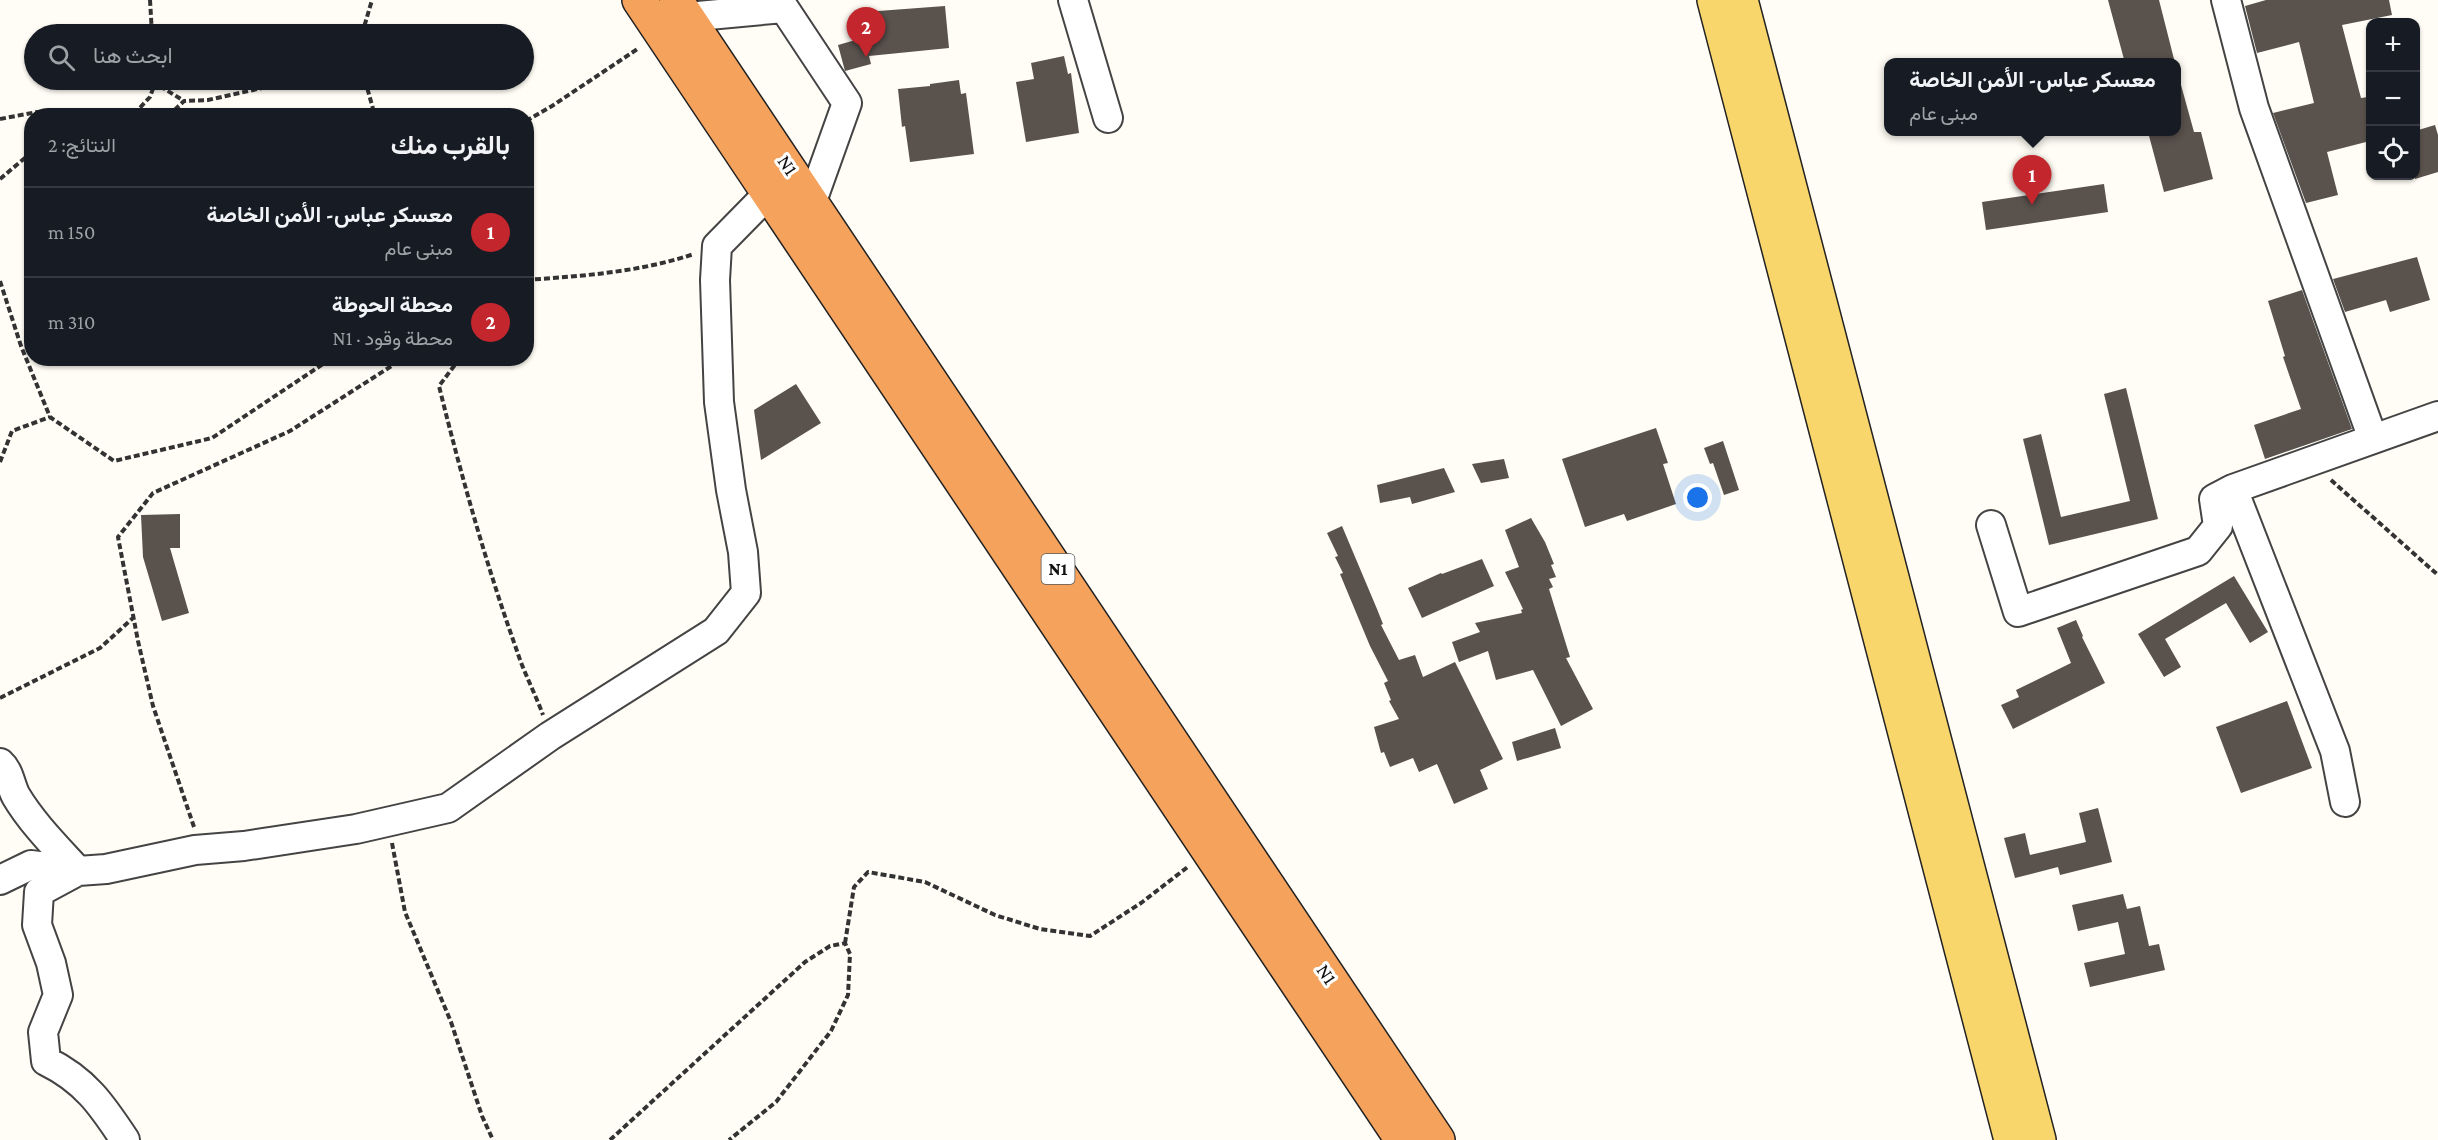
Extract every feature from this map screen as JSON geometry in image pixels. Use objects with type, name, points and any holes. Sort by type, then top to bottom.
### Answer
[{"type":"highway","name":"N1","points":[[639,0],[675,17],[812,201],[1438,1140]]},
{"type":"highway","name":"N1","points":[[675,17],[770,192],[1402,1140]]},
{"type":"main road","points":[[1714,0],[1990,1011],[2039,1140]]},
{"type":"main road","points":[[1741,0],[1990,1011],[2011,1140]]},
{"type":"street","points":[[1073,0],[1108,118]]},
{"type":"street","points":[[2226,0],[2254,108],[2373,439]]},
{"type":"street","points":[[675,17],[783,8],[847,103],[812,201]]},
{"type":"street","points":[[0,880],[31,865],[78,871],[106,869],[195,850],[255,844],[356,829],[448,808],[550,736],[716,631],[746,593],[743,552],[731,490],[719,402],[715,279],[717,246],[770,192]]},
{"type":"street","points":[[1990,525],[2018,612],[2198,551],[2218,526],[2214,499],[2233,489],[2438,416]]},
{"type":"street","points":[[2233,489],[2335,751],[2345,802]]},
{"type":"street","points":[[0,763],[6,769],[15,794],[28,813],[78,871]]},
{"type":"street","points":[[78,871],[39,892],[36,925],[51,963],[58,995],[44,1032],[46,1061],[69,1072],[102,1104],[125,1140]]},
{"type":"path","points":[[150,0],[151,24]]},
{"type":"path","points":[[365,24],[372,0]]},
{"type":"path","points":[[534,116],[552,106],[675,17]]},
{"type":"path","points":[[140,108],[150,97],[152,90]]},
{"type":"path","points":[[168,90],[184,101],[208,100],[253,90]]},
{"type":"path","points":[[368,90],[373,108]]},
{"type":"path","points":[[177,108],[184,101]]},
{"type":"path","points":[[0,119],[24,114]]},
{"type":"path","points":[[0,179],[24,159]]},
{"type":"path","points":[[534,280],[592,276],[670,262],[717,246]]},
{"type":"path","points":[[0,281],[24,353]]},
{"type":"path","points":[[29,366],[50,417],[114,461],[212,438],[320,366]]},
{"type":"path","points":[[195,850],[196,834],[153,706],[118,537],[153,493],[290,431],[392,366]]},
{"type":"path","points":[[454,366],[439,386],[462,479],[517,653],[550,736]]},
{"type":"path","points":[[0,462],[12,431],[50,417]]},
{"type":"path","points":[[2311,461],[2438,574]]},
{"type":"path","points":[[0,698],[100,648],[133,618]]},
{"type":"path","points":[[388,821],[405,912],[451,1022],[482,1116],[493,1140]]},
{"type":"path","points":[[729,1140],[776,1102],[831,1031],[848,995],[850,954],[845,943],[849,908],[854,887],[868,872],[925,882],[995,915],[1040,929],[1090,936],[1141,903],[1209,851]]},
{"type":"path","points":[[610,1140],[805,962],[830,946],[845,943]]},
{"type":"building","points":[[2108,0],[2159,0],[2174,58],[2124,58]]},
{"type":"building","points":[[2266,0],[2389,0],[2392,15],[2366,18],[2366,20],[2342,25],[2361,98],[2366,97],[2366,142],[2327,152],[2338,195],[2306,203],[2273,113],[2314,103],[2299,42],[2257,53],[2245,6]]},
{"type":"building","points":[[945,6],[949,48],[869,56],[871,64],[845,71],[838,45],[880,33],[878,11]]},
{"type":"building","points":[[1064,56],[1068,74],[1071,73],[1079,133],[1026,142],[1016,82],[1034,79],[1031,63]]},
{"type":"building","points":[[959,80],[961,94],[966,93],[974,154],[910,162],[905,126],[902,127],[898,89]]},
{"type":"building","points":[[2181,85],[2194,132],[2201,132],[2213,179],[2164,192],[2149,136],[2181,136]]},
{"type":"building","points":[[2435,125],[2438,135],[2438,172],[2420,177],[2420,130]]},
{"type":"building","points":[[2104,184],[2108,212],[1986,230],[1982,202]]},
{"type":"building","points":[[2417,257],[2430,300],[2390,312],[2386,300],[2345,312],[2333,279]]},
{"type":"building","points":[[2302,290],[2352,429],[2265,459],[2254,425],[2301,409],[2283,357],[2285,356],[2268,301]]},
{"type":"building","points":[[796,384],[821,423],[761,460],[754,410]]},
{"type":"building","points":[[2126,388],[2158,519],[2049,545],[2023,439],[2041,434],[2061,517],[2130,501],[2104,394]]},
{"type":"building","points":[[1656,428],[1668,463],[1663,464],[1676,504],[1627,521],[1624,514],[1585,527],[1562,459]]},
{"type":"building","points":[[1723,441],[1739,490],[1724,495],[1713,463],[1710,464],[1704,448]]},
{"type":"building","points":[[1504,459],[1509,478],[1481,483],[1472,464]]},
{"type":"building","points":[[1444,468],[1455,492],[1412,504],[1410,497],[1380,503],[1377,485]]},
{"type":"building","points":[[180,514],[180,548],[170,548],[189,613],[162,621],[143,557],[141,515]]},
{"type":"building","points":[[1531,518],[1554,564],[1551,565],[1556,577],[1549,579],[1553,587],[1549,589],[1570,657],[1566,658],[1593,709],[1561,726],[1533,670],[1496,680],[1488,651],[1459,662],[1452,642],[1480,632],[1475,623],[1522,613],[1523,609],[1505,572],[1519,567],[1505,530]]},
{"type":"building","points":[[1342,526],[1383,624],[1381,625],[1399,660],[1415,655],[1423,677],[1455,662],[1503,759],[1480,770],[1488,789],[1454,804],[1437,764],[1419,772],[1413,758],[1390,767],[1384,752],[1381,753],[1374,727],[1399,719],[1389,701],[1391,700],[1384,683],[1388,681],[1370,646],[1340,574],[1343,573],[1335,557],[1338,556],[1327,533]]},
{"type":"building","points":[[1482,559],[1494,586],[1422,618],[1408,588],[1441,573]]},
{"type":"building","points":[[2234,576],[2268,632],[2250,643],[2226,603],[2165,639],[2181,667],[2164,677],[2138,634]]},
{"type":"building","points":[[2076,620],[2105,683],[2013,729],[2001,705],[2019,697],[2016,690],[2071,663],[2057,628]]},
{"type":"building","points":[[2287,701],[2312,768],[2241,793],[2216,727]]},
{"type":"building","points":[[1555,728],[1561,748],[1517,761],[1512,742]]},
{"type":"building","points":[[2098,808],[2112,862],[2060,875],[2058,867],[2015,878],[2004,838],[2025,833],[2030,855],[2086,842],[2079,813]]},
{"type":"building","points":[[2123,894],[2127,909],[2140,906],[2149,946],[2159,944],[2165,970],[2090,987],[2084,963],[2125,954],[2118,922],[2078,931],[2072,905]]},
{"type":"place","name":"محطة الحوطة","points":[[866,57]]},
{"type":"place","name":"معسكر عباس- الأمن الخاصة","points":[[2032,205]]}]
